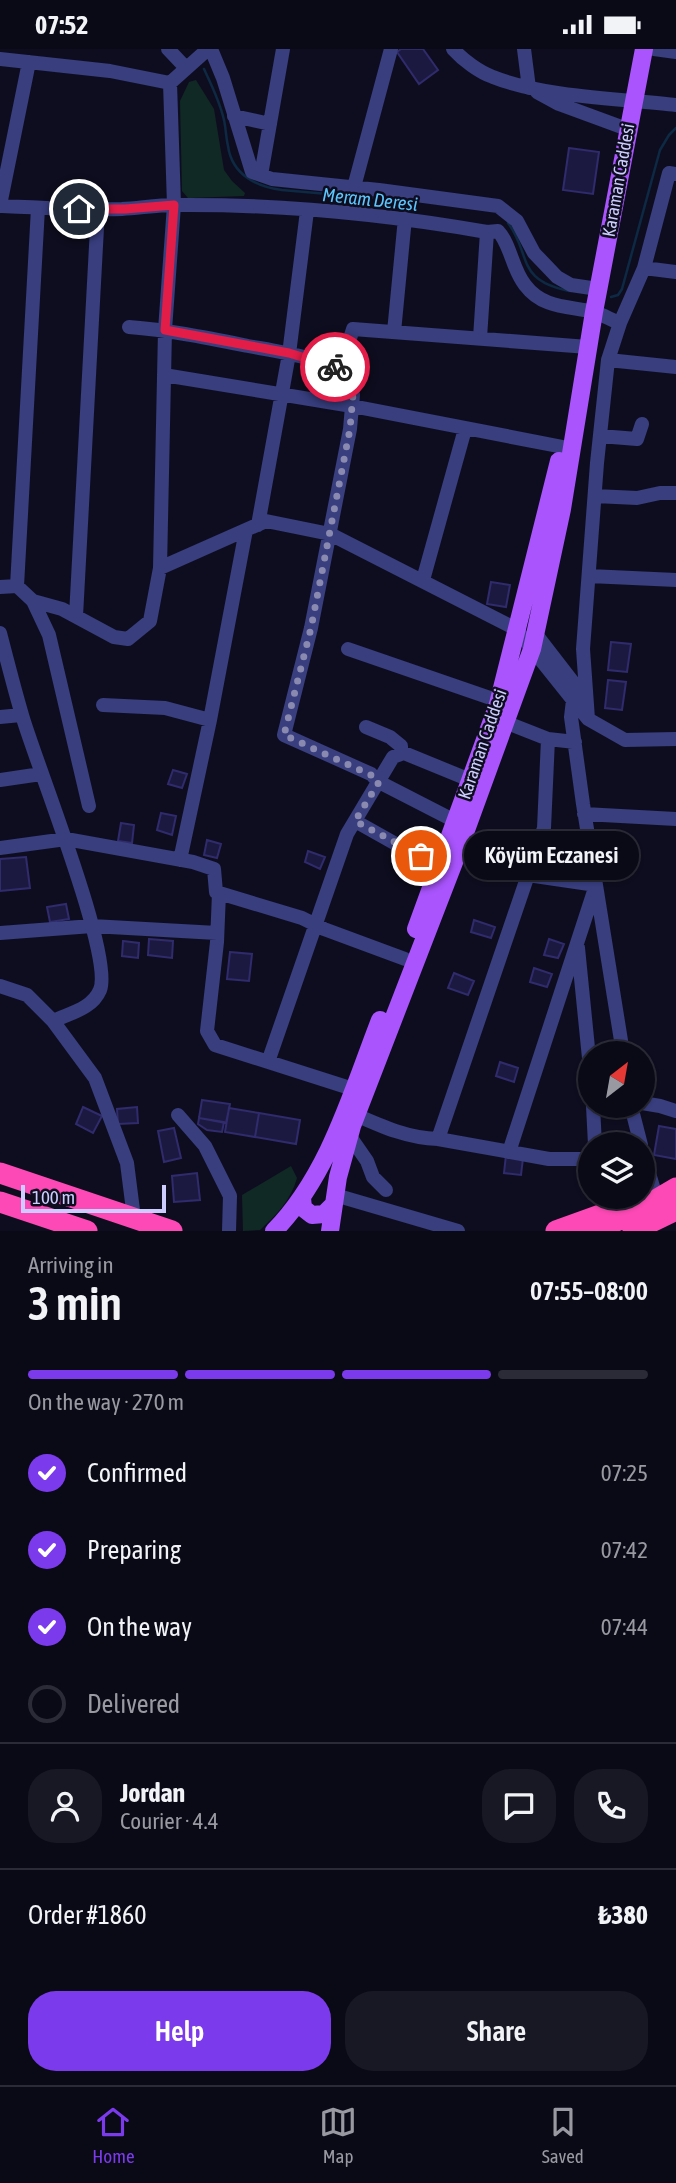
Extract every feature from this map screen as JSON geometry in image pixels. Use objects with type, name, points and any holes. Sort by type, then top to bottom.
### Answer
[{"type":"highway","points":[[0,1173],[135,1225]]},
{"type":"highway","points":[[655,1189],[676,1179]]},
{"type":"highway","points":[[0,1185],[135,1225],[172,1231]]},
{"type":"highway","points":[[556,1231],[601,1214],[630,1215],[676,1188]]},
{"type":"highway","points":[[0,1202],[87,1231]]},
{"type":"highway","points":[[0,1214],[49,1231]]},
{"type":"highway","points":[[633,1231],[667,1223]]},
{"type":"main road","name":"Karaman Caddesi","points":[[330,1231],[349,1135],[458,852],[534,641],[562,509],[598,289],[644,49]]},
{"type":"main road","name":"Karaman Caddesi","points":[[274,1231],[302,1198],[329,1147],[405,959],[499,701],[588,350]]},
{"type":"main road","points":[[302,1198],[303,1208],[312,1215],[324,1213],[334,1200]]},
{"type":"street","points":[[169,49],[186,68]]},
{"type":"street","points":[[33,601],[62,609],[114,637],[128,639],[150,621],[160,568],[165,330],[174,205],[170,83],[209,49],[223,78],[251,172],[272,179],[498,206],[517,221],[534,253],[557,277],[571,285],[598,289]]},
{"type":"street","points":[[261,175],[284,49]]},
{"type":"street","points":[[354,187],[391,49]]},
{"type":"street","points":[[453,49],[491,77],[529,88],[676,105]]},
{"type":"street","points":[[524,49],[529,88]]},
{"type":"street","points":[[654,49],[676,52]]},
{"type":"street","points":[[0,59],[110,71],[170,83]]},
{"type":"street","points":[[29,62],[0,205],[98,209],[174,205],[307,211],[405,218],[498,232],[503,237],[514,268],[534,296],[555,306],[594,312],[620,323]]},
{"type":"street","points":[[529,88],[559,104],[627,129]]},
{"type":"street","points":[[234,116],[270,124]]},
{"type":"street","points":[[621,1041],[571,717],[580,700],[608,359],[644,268],[668,173],[676,174]]},
{"type":"street","points":[[17,586],[38,208]]},
{"type":"street","points":[[76,616],[98,209]]},
{"type":"street","points":[[180,860],[281,395],[307,211]]},
{"type":"street","points":[[394,332],[405,218]]},
{"type":"street","points":[[480,338],[487,232]]},
{"type":"street","points":[[644,268],[676,272]]},
{"type":"street","points":[[129,327],[165,330],[289,353],[348,375],[353,394],[352,406],[330,534],[311,628],[284,735],[371,775],[379,782],[455,821]]},
{"type":"street","points":[[340,370],[353,329],[480,338],[588,350]]},
{"type":"street","points":[[608,359],[676,367]]},
{"type":"street","points":[[164,375],[352,406],[562,447]]},
{"type":"street","points":[[600,436],[637,439],[642,424]]},
{"type":"street","points":[[423,580],[466,429]]},
{"type":"street","points":[[595,496],[636,498],[676,493]]},
{"type":"street","points":[[160,568],[266,521],[330,534],[423,580],[534,641],[580,700],[588,719],[625,740],[676,739]]},
{"type":"street","points":[[589,576],[676,580]]},
{"type":"street","points":[[0,587],[17,586],[33,601],[49,635],[89,806]]},
{"type":"street","points":[[0,633],[5,670],[66,839],[92,926],[100,968],[101,988],[90,1005],[53,1021]]},
{"type":"street","points":[[348,649],[499,701]]},
{"type":"street","points":[[103,705],[165,708],[211,720]]},
{"type":"street","points":[[0,717],[22,715]]},
{"type":"street","points":[[505,722],[548,739],[575,742]]},
{"type":"street","points":[[366,727],[396,740],[401,746],[401,754]]},
{"type":"street","points":[[438,1139],[544,828],[548,739]]},
{"type":"street","points":[[268,1062],[347,834],[393,757],[404,753],[470,780]]},
{"type":"street","points":[[0,780],[41,774]]},
{"type":"street","points":[[584,814],[676,819]]},
{"type":"street","points":[[355,821],[403,848],[439,864]]},
{"type":"street","points":[[0,848],[66,839],[214,869],[216,892],[302,918],[405,959]]},
{"type":"street","points":[[458,852],[528,875],[596,885]]},
{"type":"street","points":[[509,1152],[596,885]]},
{"type":"street","points":[[219,893],[207,1031],[215,1045],[352,1089]]},
{"type":"street","points":[[0,933],[92,926],[217,933]]},
{"type":"street","points":[[578,943],[587,1041]]},
{"type":"street","points":[[0,986],[27,995],[53,1021],[95,1078],[127,1163],[135,1225]]},
{"type":"street","points":[[655,1105],[676,1111]]},
{"type":"street","points":[[178,1115],[205,1146],[230,1196],[229,1231]]},
{"type":"street","points":[[356,1115],[393,1131],[421,1138],[549,1159],[578,1159]]},
{"type":"street","points":[[349,1135],[367,1160],[373,1177],[386,1190]]},
{"type":"street","points":[[334,1200],[458,1231]]},
{"type":"green space","points":[[196,80],[214,109],[224,170],[245,193],[244,196],[188,198],[182,191],[180,101],[189,82]]},
{"type":"green space","points":[[291,1166],[297,1178],[282,1207],[260,1230],[243,1231],[242,1195]]},
{"type":"building","points":[[401,49],[423,49],[438,70],[419,84],[397,52]]},
{"type":"building","points":[[569,148],[599,152],[593,194],[563,190]]},
{"type":"building","points":[[491,582],[510,585],[506,607],[487,604]]},
{"type":"building","points":[[611,642],[631,644],[627,672],[608,670]]},
{"type":"building","points":[[608,680],[626,682],[622,710],[605,708]]},
{"type":"building","points":[[173,770],[187,774],[182,788],[168,784]]},
{"type":"building","points":[[161,813],[176,816],[172,835],[157,830]]},
{"type":"building","points":[[121,823],[134,825],[132,843],[118,841]]},
{"type":"building","points":[[207,840],[221,844],[217,858],[204,855]]},
{"type":"building","points":[[308,851],[325,857],[320,869],[305,862]]},
{"type":"building","points":[[26,857],[30,888],[0,891],[0,859]]},
{"type":"building","points":[[66,904],[69,919],[50,922],[47,907]]},
{"type":"building","points":[[474,920],[495,927],[491,938],[471,932]]},
{"type":"building","points":[[149,939],[173,941],[172,958],[148,955]]},
{"type":"building","points":[[549,939],[564,944],[558,958],[544,955]]},
{"type":"building","points":[[123,941],[139,943],[138,958],[122,956]]},
{"type":"building","points":[[230,952],[252,954],[249,981],[227,979]]},
{"type":"building","points":[[534,968],[552,974],[547,987],[530,982]]},
{"type":"building","points":[[454,973],[474,981],[468,995],[448,988]]},
{"type":"building","points":[[500,1062],[518,1068],[514,1082],[496,1076]]},
{"type":"building","points":[[202,1100],[230,1104],[226,1123],[199,1118]]},
{"type":"building","points":[[83,1107],[102,1116],[93,1133],[76,1124]]},
{"type":"building","points":[[137,1107],[138,1123],[118,1124],[117,1109]]},
{"type":"building","points":[[229,1108],[259,1113],[255,1137],[225,1132]]},
{"type":"building","points":[[259,1113],[300,1120],[296,1144],[255,1137]]},
{"type":"building","points":[[199,1118],[224,1122],[222,1132],[207,1130],[198,1124]]},
{"type":"building","points":[[659,1126],[676,1129],[676,1159],[655,1155]]},
{"type":"building","points":[[174,1128],[181,1158],[164,1162],[158,1131]]},
{"type":"building","points":[[506,1155],[523,1158],[521,1175],[504,1173]]},
{"type":"building","points":[[197,1173],[200,1200],[174,1202],[172,1176]]},
{"type":"waterway","name":"Meram Deresi","points":[[204,69],[216,94],[225,123],[230,156],[247,178],[282,190],[408,201]]},
{"type":"waterway","name":"Meram Deresi","points":[[611,297],[618,295],[622,289],[660,150],[676,128]]},
{"type":"waterway","name":"Meram Deresi","points":[[508,223],[532,273],[552,286],[569,291]]},
{"type":"way so far","points":[[335,367],[348,375],[353,394],[350,429],[311,628],[284,735],[371,775],[379,782],[355,821],[421,856]]},
{"type":"place","name":"Köyüm Eczanesi","points":[[421,856]]},
{"type":"route","points":[[79,209],[174,205],[165,330],[289,353],[335,367]]}]
